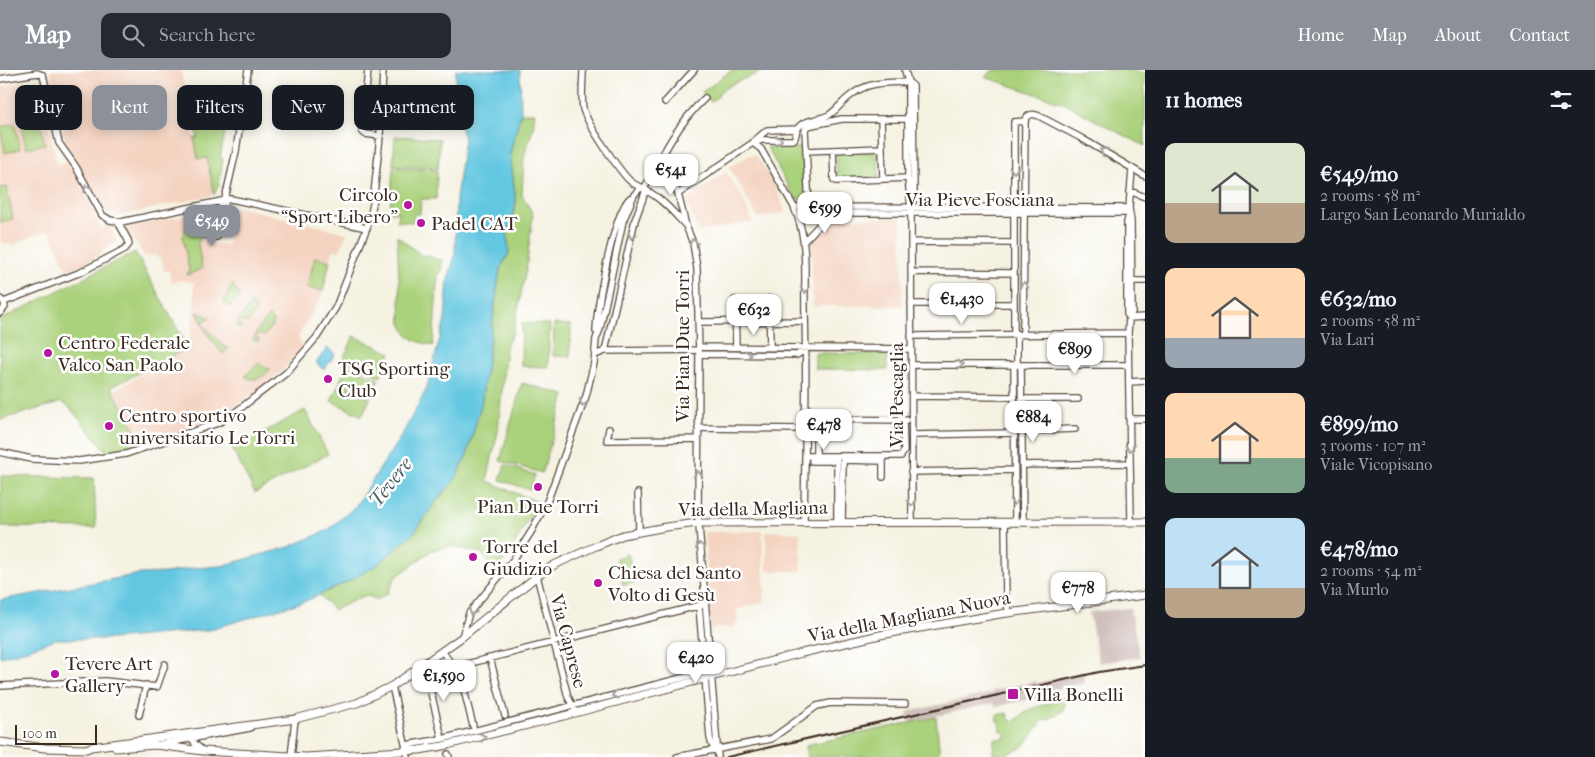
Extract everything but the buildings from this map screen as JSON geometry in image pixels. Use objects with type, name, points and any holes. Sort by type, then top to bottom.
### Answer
[{"type":"main road","name":"Via della Magliana","points":[[0,742],[45,748],[86,749],[295,719],[350,705],[392,686],[442,652],[537,576],[554,565],[596,546],[639,531],[698,523],[1145,522]]},
{"type":"main road","name":"Via della Magliana Nuova","points":[[86,749],[92,751],[156,745],[203,751],[291,757],[407,751],[444,746],[556,718],[574,709],[880,635],[1008,612],[1145,595]]},
{"type":"street","points":[[225,199],[207,235],[217,237],[225,211],[225,199],[237,142],[248,70]]},
{"type":"street","points":[[368,70],[362,131],[365,134],[380,136]]},
{"type":"street","points":[[0,452],[31,459],[79,461],[126,454],[201,430],[230,416],[286,373],[317,338],[336,308],[367,228],[374,204],[383,70]]},
{"type":"street","points":[[665,102],[694,70]]},
{"type":"street","name":"Via Pescaglia","points":[[905,70],[908,82],[908,178],[911,211],[912,523]]},
{"type":"street","points":[[584,71],[582,96],[586,118],[629,180],[658,198],[686,226]]},
{"type":"street","points":[[0,79],[37,73],[43,74],[59,143],[76,167],[100,212],[106,218],[118,222],[231,199],[367,228]]},
{"type":"street","points":[[753,143],[762,140],[793,140],[800,125],[829,115],[852,94],[867,86],[876,83],[908,82]]},
{"type":"street","name":"Via Pescaglia","points":[[908,82],[913,86],[914,199],[911,211]]},
{"type":"street","points":[[605,351],[644,189],[652,171],[680,126],[705,98]]},
{"type":"street","points":[[1023,522],[1022,399],[1018,365],[1018,334],[1025,211],[1025,121],[1029,115],[1039,116],[1145,176]]},
{"type":"street","points":[[809,206],[805,130],[809,124],[842,119],[904,119]]},
{"type":"street","points":[[881,119],[883,179]]},
{"type":"street","points":[[1018,334],[1014,304],[1014,122],[1025,121]]},
{"type":"street","points":[[678,194],[753,143],[767,130],[797,129]]},
{"type":"street","points":[[753,143],[761,149],[794,207],[798,215],[804,241],[806,349],[804,522]]},
{"type":"street","points":[[806,151],[882,148]]},
{"type":"street","points":[[833,150],[833,174],[836,181],[908,178]]},
{"type":"street","points":[[1131,522],[1127,222],[1132,169]]},
{"type":"street","name":"Via Pian Due Torri","points":[[670,173],[678,194],[686,226],[694,243],[697,259],[699,322],[698,523],[707,676],[718,757]]},
{"type":"street","points":[[462,637],[469,613],[513,560],[539,518],[554,484],[583,404],[622,226],[634,195],[644,189]]},
{"type":"street","points":[[1130,191],[1145,197]]},
{"type":"street","name":"Via Pieve Fosciana","points":[[794,207],[832,206],[911,211]]},
{"type":"street","name":"Via Pieve Fosciana","points":[[798,215],[911,211],[1129,212]]},
{"type":"street","points":[[804,241],[831,213]]},
{"type":"street","points":[[0,313],[4,310],[2,300],[81,272],[125,249],[128,246],[128,240],[118,222]]},
{"type":"street","points":[[910,242],[1014,242]]},
{"type":"street","points":[[911,272],[1014,273]]},
{"type":"street","points":[[1129,281],[1145,281]]},
{"type":"street","points":[[769,299],[770,347]]},
{"type":"street","points":[[735,300],[736,347]]},
{"type":"street","points":[[911,304],[1014,304]]},
{"type":"street","points":[[1129,318],[1145,317]]},
{"type":"street","points":[[699,322],[805,321]]},
{"type":"street","points":[[911,336],[1128,334]]},
{"type":"street","points":[[699,350],[736,347],[912,349]]},
{"type":"street","points":[[595,355],[605,351],[699,350],[798,355],[806,349]]},
{"type":"street","points":[[912,365],[1128,365]]},
{"type":"street","points":[[1015,522],[1014,397],[1018,365]]},
{"type":"street","points":[[1129,382],[1145,382]]},
{"type":"street","points":[[912,396],[1014,397]]},
{"type":"street","points":[[1022,399],[1078,399]]},
{"type":"street","points":[[806,419],[912,420]]},
{"type":"street","points":[[1129,419],[1145,419]]},
{"type":"street","points":[[814,459],[816,420]]},
{"type":"street","points":[[814,459],[901,456],[903,454],[903,420]]},
{"type":"street","points":[[609,428],[608,440],[698,439]]},
{"type":"street","points":[[698,428],[806,429]]},
{"type":"street","points":[[1022,431],[1075,429]]},
{"type":"street","points":[[912,435],[1014,433]]},
{"type":"street","points":[[805,456],[814,459],[837,461],[840,523]]},
{"type":"street","points":[[840,523],[843,460],[882,461],[883,477]]},
{"type":"street","points":[[1023,465],[1130,463]]},
{"type":"street","points":[[911,472],[1014,470]]},
{"type":"street","points":[[638,493],[639,531]]},
{"type":"street","points":[[1005,522],[1006,601],[1008,612]]},
{"type":"street","name":"Via Caprese","points":[[537,576],[569,699],[574,709]]},
{"type":"street","points":[[427,674],[702,605]]},
{"type":"street","points":[[442,652],[455,666],[473,726]]},
{"type":"street","points":[[490,658],[505,716]]},
{"type":"street","points":[[0,686],[105,681],[157,687],[165,664]]},
{"type":"street","points":[[424,664],[441,734]]},
{"type":"street","points":[[139,714],[146,685]]},
{"type":"street","points":[[392,686],[407,751]]},
{"type":"street","points":[[677,757],[771,738],[817,706],[831,703],[905,704]]},
{"type":"street","points":[[291,757],[295,719]]},
{"type":"street","name":"Via della Magliana","points":[[156,745],[295,719]]},
{"type":"street","points":[[198,732],[193,739],[196,745],[203,751]]},
{"type":"shaded area","points":[[50,70],[181,70],[184,85],[177,85],[177,130],[192,130],[198,159],[207,158],[214,195],[119,216],[106,211],[65,143],[62,130],[82,130],[82,85],[53,85]]},
{"type":"shaded area","points":[[39,78],[40,85],[15,85],[15,130],[50,130],[57,164],[67,162],[79,181],[101,227],[109,225],[117,241],[95,258],[68,271],[49,231],[32,236],[14,245],[0,242],[0,87]]},
{"type":"shaded area","points":[[750,155],[756,156],[771,177],[786,212],[758,218],[729,167]]},
{"type":"shaded area","points":[[726,172],[745,203],[753,222],[698,232],[686,201]]},
{"type":"shaded area","points":[[235,206],[347,233],[340,251],[333,250],[324,292],[298,337],[303,347],[283,370],[229,412],[206,423],[201,423],[201,425],[187,430],[179,430],[178,433],[144,445],[114,390],[188,348],[194,315],[194,282],[179,280],[172,283],[169,270],[164,271],[161,258],[157,258],[156,255],[145,257],[125,225],[131,224],[134,226],[213,210],[199,240],[227,245]]},
{"type":"shaded area","points":[[834,218],[901,218],[903,306],[813,306],[811,243]]},
{"type":"shaded area","points":[[762,531],[765,601],[737,610],[738,622],[733,627],[711,629],[704,532]]},
{"type":"shaded area","points":[[766,531],[800,533],[802,571],[767,571]]},
{"type":"shaded area","points":[[1130,608],[1140,657],[1099,663],[1089,612]]},
{"type":"shaded area","points":[[1083,672],[1085,683],[1043,692],[1039,697],[995,707],[994,703],[909,722],[907,712],[1036,681],[1037,683]]},
{"type":"green space","points":[[732,70],[767,70],[736,82],[719,92],[718,96],[711,102],[702,92]]},
{"type":"green space","points":[[993,70],[1134,70],[1145,73],[1145,146],[1069,105],[985,77]]},
{"type":"green space","points":[[521,113],[535,113],[533,129],[524,156],[522,195],[533,214],[526,270],[513,333],[506,346],[498,431],[487,481],[538,502],[511,551],[496,570],[481,553],[450,546],[432,550],[395,578],[388,593],[377,600],[366,595],[334,610],[319,595],[377,565],[413,534],[437,500],[455,480],[481,405],[500,269],[509,253],[507,235],[516,203],[510,153]]},
{"type":"green space","points":[[15,124],[20,149],[5,153],[0,127]]},
{"type":"green space","points":[[22,130],[42,130],[45,144],[26,148]]},
{"type":"green space","points":[[196,130],[226,130],[220,157],[223,159],[219,185],[214,195],[207,158],[198,159],[194,138],[198,138]]},
{"type":"green space","points":[[395,136],[440,139],[438,168],[393,165]]},
{"type":"green space","points":[[767,147],[803,148],[805,199],[795,199]]},
{"type":"green space","points":[[836,152],[878,152],[879,178],[837,179]]},
{"type":"green space","points":[[393,167],[437,170],[436,199],[421,199],[420,214],[414,214],[413,222],[397,221],[398,212],[390,212]]},
{"type":"green space","points":[[7,187],[13,219],[0,222],[0,188]]},
{"type":"green space","points":[[213,210],[198,244],[202,269],[187,275],[189,270],[183,237],[186,226],[189,225],[186,214]]},
{"type":"green space","points":[[397,236],[421,255],[442,260],[441,272],[438,273],[433,346],[413,339],[401,323]]},
{"type":"green space","points":[[135,252],[188,348],[111,387],[144,445],[108,453],[69,407],[62,402],[0,420],[0,320]]},
{"type":"green space","points":[[315,257],[330,261],[323,291],[307,288]]},
{"type":"green space","points":[[232,284],[240,296],[230,307],[224,302]]},
{"type":"green space","points":[[252,303],[257,310],[247,323],[241,321],[239,324],[243,326],[239,329],[236,326],[239,319]]},
{"type":"green space","points":[[197,312],[211,318],[203,321],[203,325]]},
{"type":"green space","points":[[269,316],[274,323],[264,336],[258,334],[256,338],[260,340],[256,342],[253,340],[256,332]]},
{"type":"green space","points":[[522,323],[550,324],[548,367],[521,366]]},
{"type":"green space","points":[[554,324],[571,325],[570,357],[553,356]]},
{"type":"green space","points":[[203,325],[225,347],[229,348],[223,354],[208,335]]},
{"type":"green space","points":[[354,336],[391,353],[380,377],[343,359]]},
{"type":"green space","points":[[815,353],[887,354],[887,370],[815,369]]},
{"type":"green space","points":[[259,363],[263,367],[271,369],[256,379],[245,376]]},
{"type":"green space","points":[[347,365],[379,380],[371,397],[339,383]]},
{"type":"green space","points":[[522,383],[565,395],[542,473],[500,461]]},
{"type":"green space","points":[[339,384],[370,399],[362,416],[331,401]]},
{"type":"green space","points":[[305,410],[328,454],[255,493],[232,449]]},
{"type":"green space","points":[[505,465],[535,475],[530,490],[500,480]]},
{"type":"green space","points":[[1,476],[94,478],[96,528],[1,527]]},
{"type":"green space","points":[[628,554],[636,582],[623,585],[616,558]]},
{"type":"green space","points":[[1064,697],[1066,700],[1063,711],[1042,721],[1023,746],[1011,753],[993,754],[994,739],[1006,738],[1006,734],[1000,730],[1000,723],[996,720],[997,715],[1007,713],[1009,719],[1013,722],[1029,710]]},
{"type":"green space","points":[[936,717],[940,757],[807,757],[806,745]]},
{"type":"water","name":"Tevere","points":[[456,70],[520,70],[521,113],[510,153],[516,203],[507,235],[509,253],[500,269],[481,405],[467,455],[455,480],[437,500],[413,534],[377,565],[347,582],[306,601],[208,630],[112,639],[56,639],[0,657],[0,600],[141,574],[221,566],[289,547],[328,530],[355,507],[403,433],[426,390],[445,320],[448,279],[455,256],[456,198],[464,139],[461,130],[474,130],[474,85],[456,85]]},
{"type":"water","points":[[327,348],[335,354],[324,370],[316,363]]},
{"type":"railway","points":[[727,757],[1099,672],[1145,665]]},
{"type":"place","name":"Circolo “Sport Libero”","points":[[408,205]]},
{"type":"place","name":"Padel CAT","points":[[421,223]]},
{"type":"place","name":"Centro Federale Valco San Paolo","points":[[48,353]]},
{"type":"place","name":"TSG Sporting Club","points":[[328,379]]},
{"type":"place","name":"Centro sportivo universitario Le Torri","points":[[109,426]]},
{"type":"place","name":"Pian Due Torri","points":[[538,487]]},
{"type":"place","name":"Torre del Giudizio","points":[[473,557]]},
{"type":"place","name":"Chiesa del Santo Volto di Gesù","points":[[598,583]]},
{"type":"place","name":"Tevere Art Gallery","points":[[55,674]]},
{"type":"place","name":"Villa Bonelli","points":[[1013,694]]}]
